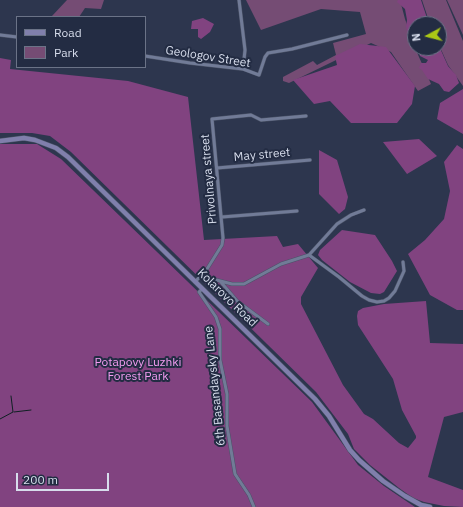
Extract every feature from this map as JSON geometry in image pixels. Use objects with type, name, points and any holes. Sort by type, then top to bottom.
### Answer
[{"type":"street","points":[[239,0],[245,50],[243,69]]},
{"type":"street","points":[[0,35],[16,37]]},
{"type":"street","name":"Geologov Street","points":[[146,56],[243,69],[259,75],[265,57],[268,53],[292,49],[347,35]]},
{"type":"street","name":"Privolnaya street","points":[[195,282],[207,269],[222,245],[223,238],[212,119],[251,115],[261,120],[306,116]]},
{"type":"street","name":"Kolarovo Road","points":[[0,141],[24,138],[35,140],[56,148],[68,157],[202,289],[228,312],[315,399],[329,416],[350,450],[359,460],[383,481],[420,506],[430,507]]},
{"type":"street","name":"May street","points":[[217,168],[310,160]]},
{"type":"street","points":[[222,218],[297,210]]},
{"type":"street","points":[[202,274],[205,277],[232,284],[244,284],[281,264],[309,255],[337,224],[351,215],[364,210]]},
{"type":"street","points":[[309,255],[362,296],[377,302],[384,301],[389,298],[395,291],[404,271],[403,262]]},
{"type":"street","points":[[220,281],[237,301],[268,324]]},
{"type":"street","name":"6th Basandaysky Lane","points":[[202,289],[199,292],[216,317],[220,328],[220,360],[227,394],[227,426],[235,474],[249,494],[254,507]]},
{"type":"green space","points":[[67,0],[104,0],[101,9],[85,8],[80,16],[52,16]]},
{"type":"green space","points":[[246,0],[400,0],[407,25],[407,56],[419,56],[431,84],[418,91],[391,52],[371,43],[289,83],[283,81],[283,77],[313,61],[317,65],[336,55],[333,43],[366,34],[360,12],[321,9],[261,30]]},
{"type":"green space","points":[[398,0],[421,0],[426,16],[407,16],[407,20],[405,9],[397,2]]},
{"type":"green space","points":[[422,0],[446,0],[463,41],[463,86],[448,65],[444,56],[447,56],[447,16],[427,16]]},
{"type":"green space","points":[[447,0],[463,0],[463,35]]},
{"type":"green space","points":[[203,18],[214,24],[210,32],[201,39],[198,37],[198,29],[191,29],[192,21]]},
{"type":"green space","points":[[360,44],[386,47],[415,86],[412,104],[397,123],[351,123],[330,101],[314,104],[293,80],[337,65],[335,56]]},
{"type":"green space","points":[[420,56],[444,56],[448,66],[456,75],[459,83],[449,92],[444,91],[439,84],[428,79],[419,68],[421,63],[426,63],[428,60]]},
{"type":"green space","points":[[0,58],[11,60],[10,69],[128,81],[188,97],[204,240],[277,236],[283,247],[298,244],[318,268],[301,297],[301,304],[343,385],[364,414],[373,419],[399,443],[408,448],[416,436],[402,410],[393,379],[358,325],[357,316],[358,311],[363,308],[384,304],[426,301],[430,343],[463,344],[463,412],[444,417],[428,477],[463,490],[463,507],[444,506],[413,498],[370,465],[354,449],[348,434],[316,392],[71,152],[50,136],[32,133],[0,133]]},
{"type":"green space","points":[[463,89],[463,134],[437,119],[440,103]]},
{"type":"green space","points":[[419,139],[437,156],[407,174],[383,142]]},
{"type":"green space","name":"Potapovy Luzhki Forest Park","points":[[0,144],[37,144],[61,159],[312,402],[358,465],[384,486],[415,507],[0,507]]},
{"type":"green space","points":[[457,145],[463,149],[463,310],[457,310],[430,295],[408,254],[425,240],[444,219],[450,191],[444,162]]},
{"type":"green space","points":[[319,150],[337,160],[348,197],[345,209],[339,214],[319,194]]},
{"type":"green space","points":[[342,230],[375,235],[397,271],[384,292],[380,294],[371,293],[350,282],[322,260],[318,255],[320,250]]},
{"type":"waterway","points":[[0,419],[13,412],[11,396]]},
{"type":"waterway","points":[[14,412],[31,410]]}]
